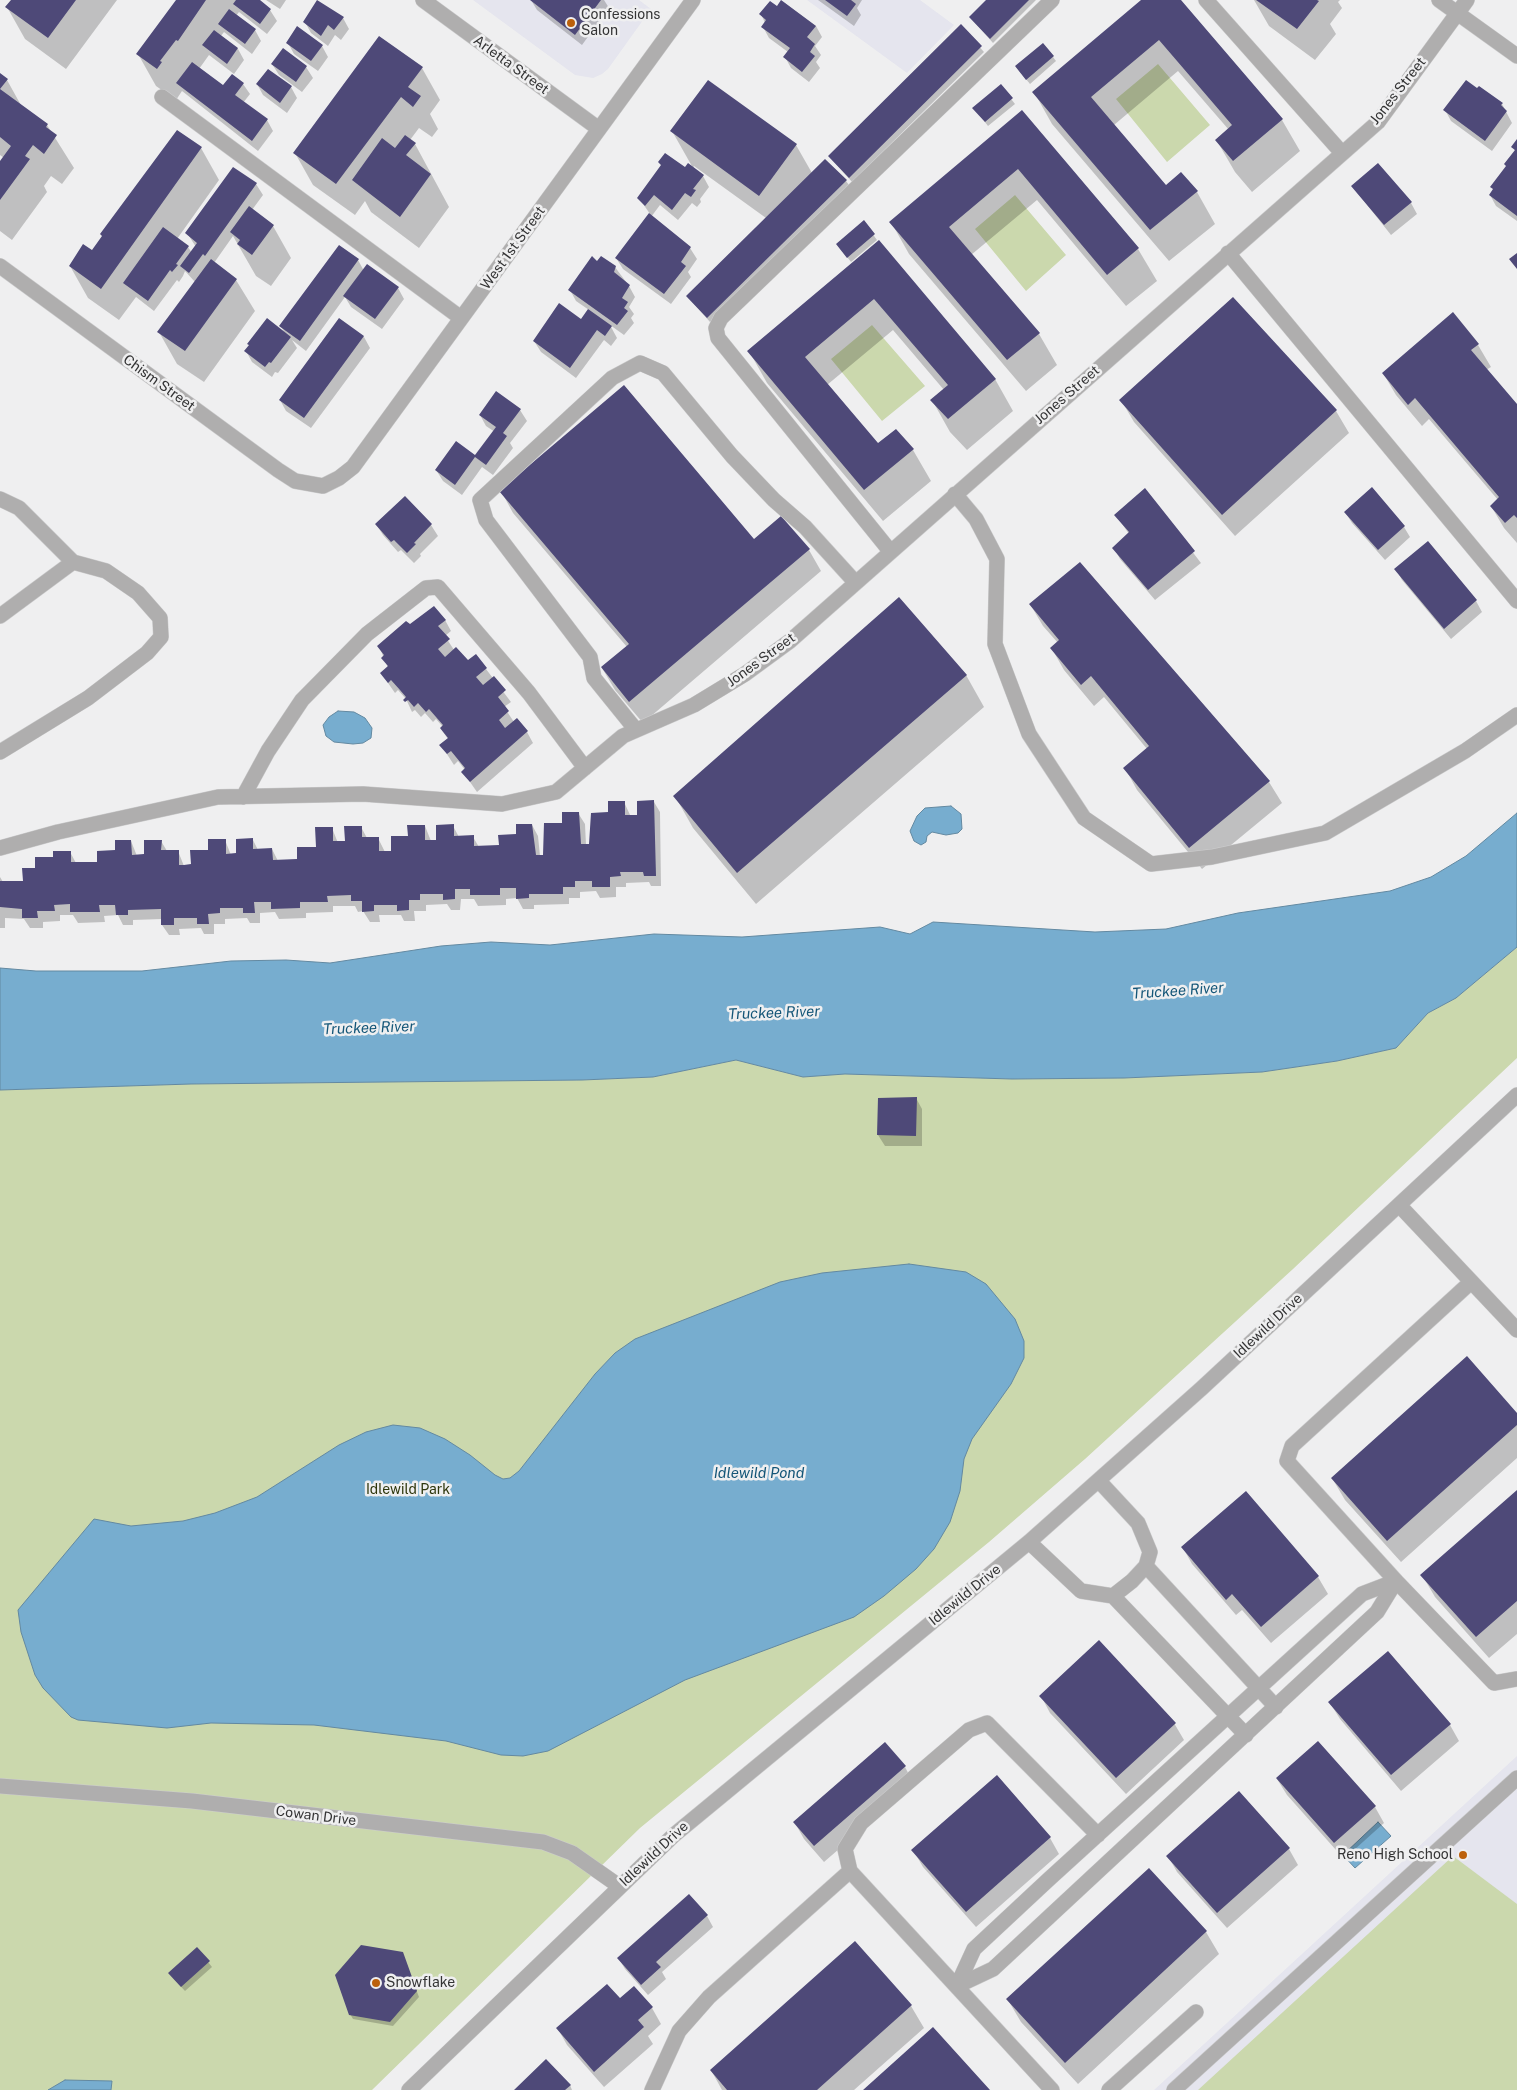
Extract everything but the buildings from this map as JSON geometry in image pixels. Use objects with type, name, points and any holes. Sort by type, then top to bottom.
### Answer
[{"type":"street","name":"Arletta Street","points":[[423,0],[599,129]]},
{"type":"street","name":"West 1st Street","points":[[323,486],[339,478],[353,467],[693,0]]},
{"type":"street","points":[[890,551],[718,338],[716,328],[721,318],[1052,0]]},
{"type":"street","points":[[1206,0],[1342,153]]},
{"type":"street","points":[[1439,0],[1517,56]]},
{"type":"street","name":"Jones Street","points":[[0,848],[58,832],[218,797],[363,794],[502,804],[556,792],[629,733],[694,705],[746,674],[790,641],[1378,122],[1467,0]]},
{"type":"street","points":[[162,97],[461,318]]},
{"type":"street","points":[[1228,253],[1517,601]]},
{"type":"street","name":"Chism Street","points":[[0,266],[278,470],[295,481],[323,486]]},
{"type":"street","points":[[629,733],[594,678],[590,657],[486,520],[480,500],[612,378],[640,363],[662,373],[732,456],[774,500],[805,527],[855,582]]},
{"type":"street","points":[[955,494],[976,519],[997,559],[995,644],[1030,734],[1084,818],[1151,864],[1212,857],[1325,833],[1465,751],[1517,715]]},
{"type":"street","points":[[0,499],[19,508],[73,562],[106,571],[138,593],[160,618],[161,637],[147,653],[88,698],[0,752]]},
{"type":"street","points":[[0,616],[73,562]]},
{"type":"street","points":[[243,797],[268,751],[302,700],[367,634],[426,588],[438,587],[529,693],[584,768]]},
{"type":"street","name":"Idlewild Drive","points":[[409,2090],[618,1886],[712,1802],[1029,1542],[1099,1481],[1517,1095]]},
{"type":"street","points":[[1399,1205],[1517,1330]]},
{"type":"street","points":[[1471,1282],[1292,1446],[1287,1461],[1396,1581],[1494,1683],[1517,1679]]},
{"type":"street","points":[[1099,1481],[1138,1523],[1150,1552],[1146,1566],[1114,1596]]},
{"type":"street","points":[[1029,1542],[1081,1591],[1114,1596],[1246,1735]]},
{"type":"street","points":[[1146,1566],[1276,1707]]},
{"type":"street","points":[[957,1986],[974,1949],[1362,1594],[1396,1581]]},
{"type":"street","points":[[957,1986],[993,1970],[1377,1612],[1396,1581]]},
{"type":"street","points":[[1052,2090],[850,1871],[845,1849],[861,1823],[969,1730],[987,1723],[1098,1835]]},
{"type":"street","points":[[1174,2090],[1517,1778]]},
{"type":"street","name":"Cowan Drive","points":[[0,1786],[192,1801],[543,1842],[572,1853],[618,1886]]},
{"type":"street","points":[[652,2090],[679,2031],[709,1997],[850,1871]]},
{"type":"street","points":[[1109,2090],[1196,2012]]},
{"type":"shaded area","points":[[473,0],[639,0],[651,9],[608,69],[593,78],[575,75]]},
{"type":"shaded area","points":[[807,0],[920,0],[954,25],[907,73]]},
{"type":"shaded area","name":"Reno High School","points":[[1517,1756],[1517,2090],[1154,2090],[1302,1954]]},
{"type":"green space","points":[[1158,64],[1210,125],[1167,162],[1116,99]]},
{"type":"green space","points":[[1015,195],[1066,255],[1026,291],[975,229]]},
{"type":"green space","points":[[872,325],[925,386],[882,421],[831,359]]},
{"type":"green space","name":"Idlewild Park","points":[[1517,947],[1517,1058],[1293,1269],[1085,1459],[989,1542],[640,1828],[372,2090],[0,2090],[0,1090],[191,1084],[582,1080],[653,1077],[736,1060],[803,1077],[845,1074],[1012,1079],[1124,1078],[1262,1072],[1337,1061],[1396,1048],[1428,1013],[1456,998]]},
{"type":"green space","name":"Reno High School","points":[[1453,1856],[1517,1904],[1517,2090],[1198,2090]]},
{"type":"water","points":[[338,711],[354,712],[365,718],[372,728],[371,738],[363,743],[353,744],[334,742],[326,736],[323,725],[329,717]]},
{"type":"water","points":[[951,806],[961,814],[962,829],[958,833],[946,835],[932,832],[927,836],[926,842],[921,845],[914,841],[910,831],[917,816],[925,808]]},
{"type":"water","name":"Truckee River","points":[[1517,813],[1517,947],[1456,998],[1428,1013],[1396,1048],[1337,1061],[1262,1072],[1124,1078],[1012,1079],[845,1074],[803,1077],[736,1060],[653,1077],[582,1080],[191,1084],[0,1090],[0,968],[36,971],[142,971],[231,961],[286,960],[330,963],[441,946],[491,942],[550,945],[654,934],[742,937],[880,927],[910,934],[933,922],[1095,932],[1166,929],[1238,913],[1390,891],[1431,877],[1466,856]]},
{"type":"water","name":"Idlewild Pond","points":[[909,1264],[966,1272],[986,1284],[1015,1319],[1024,1341],[1024,1358],[1011,1384],[972,1439],[964,1459],[960,1491],[950,1522],[934,1549],[916,1569],[884,1596],[854,1617],[685,1680],[548,1751],[523,1756],[501,1755],[446,1741],[314,1725],[211,1723],[167,1728],[78,1720],[71,1717],[43,1688],[35,1675],[21,1632],[18,1610],[94,1519],[131,1526],[183,1521],[215,1513],[257,1497],[339,1445],[366,1432],[393,1425],[420,1428],[445,1439],[470,1455],[495,1475],[503,1479],[510,1478],[519,1471],[595,1374],[615,1353],[635,1339],[780,1282],[822,1273]]},
{"type":"water","points":[[1378,1822],[1391,1836],[1355,1868],[1343,1855]]},
{"type":"water","points":[[65,2080],[112,2081],[111,2090],[48,2090]]},
{"type":"place","name":"Confessions Salon","points":[[571,23]]},
{"type":"place","name":"Reno High School","points":[[1463,1855]]},
{"type":"place","name":"Snowflake","points":[[376,1983]]}]
